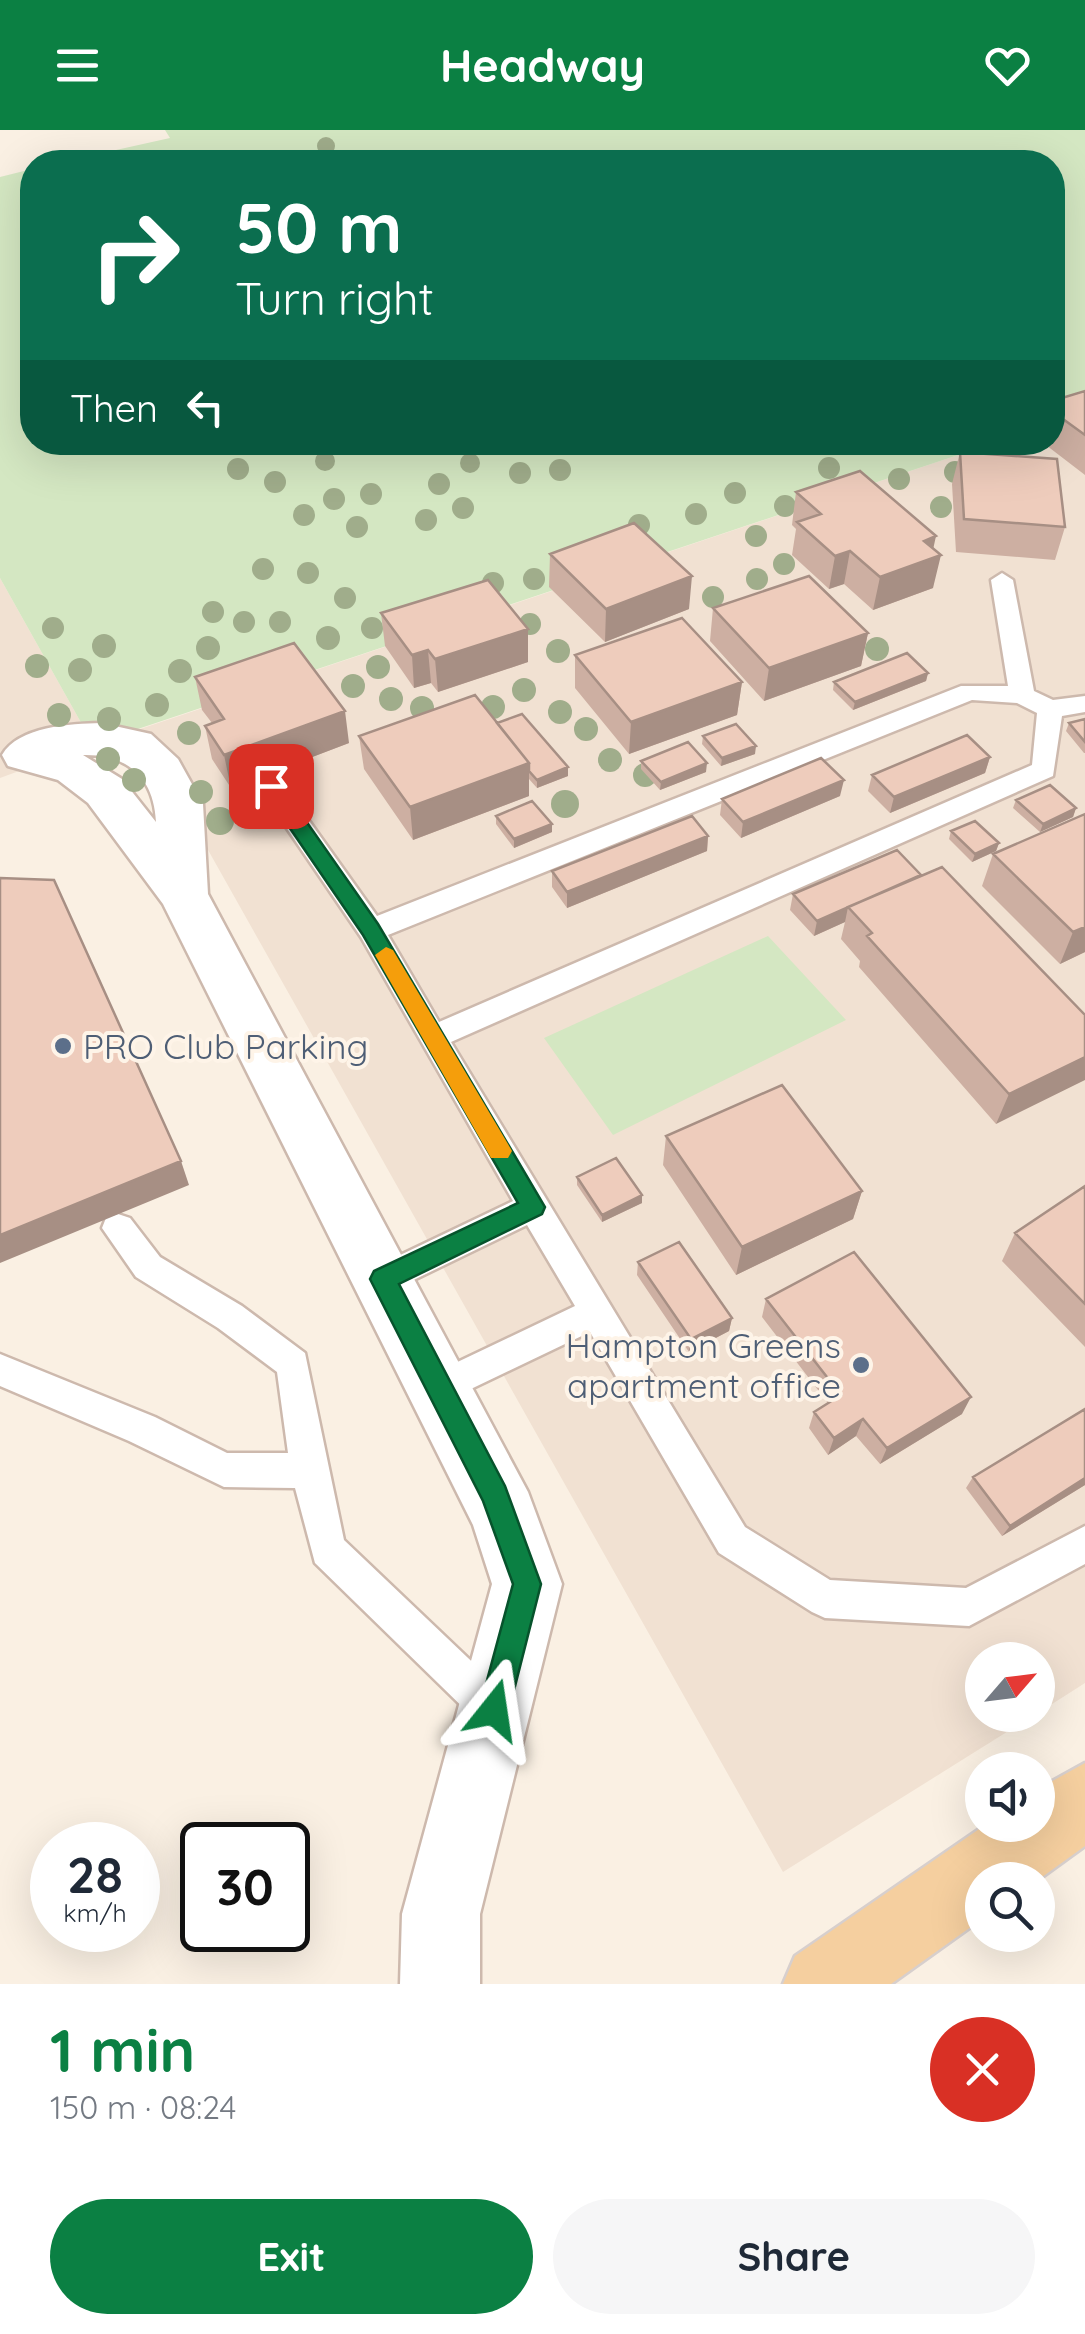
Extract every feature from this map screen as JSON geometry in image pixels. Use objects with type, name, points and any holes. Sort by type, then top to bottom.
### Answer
[{"type":"main road","points":[[823,1984],[1085,1801]]},
{"type":"street","points":[[13,758],[75,768],[104,790],[183,894],[500,1505],[527,1584],[441,1914],[440,1984]]},
{"type":"lane","points":[[1002,580],[1022,694]]},
{"type":"lane","points":[[371,930],[970,692],[1022,694],[1050,709],[1085,704]]},
{"type":"lane","points":[[433,1037],[765,896],[1044,770],[1050,709]]},
{"type":"lane","points":[[271,786],[371,930],[732,1540],[825,1599],[970,1607],[1085,1544]]},
{"type":"lane","points":[[383,1279],[533,1207]]},
{"type":"lane","points":[[118,1228],[148,1266],[230,1317],[293,1364],[310,1471],[328,1550],[494,1710]]},
{"type":"lane","points":[[438,1388],[596,1312]]},
{"type":"lane","points":[[0,1370],[142,1429],[224,1470],[310,1471]]},
{"type":"shaded area","points":[[1085,412],[1085,1683],[1055,1702],[1055,1642],[965,1642],[965,1732],[1007,1732],[975,1752],[965,1752],[965,1758],[783,1872],[140,729],[958,455],[1065,455],[1065,430]]},
{"type":"shaded area","points":[[0,578],[93,744],[0,778]]},
{"type":"green space","points":[[165,130],[1085,130],[1085,412],[1065,419],[1065,150],[116,150],[170,138]]},
{"type":"green space","points":[[20,172],[20,455],[958,455],[93,744],[0,578],[0,177]]},
{"type":"green space","points":[[768,936],[846,1020],[613,1135],[544,1038]]},
{"type":"building","points":[[1085,391],[1085,435],[1065,420],[1065,397]]},
{"type":"building","points":[[960,455],[1057,459],[1065,527],[964,519]]},
{"type":"building","points":[[860,471],[936,536],[924,541],[941,555],[880,577],[850,551],[835,556],[797,522],[821,514],[796,492]]},
{"type":"building","points":[[634,523],[692,576],[606,609],[550,554]]},
{"type":"building","points":[[809,576],[868,633],[769,668],[713,608]]},
{"type":"building","points":[[488,580],[528,629],[435,659],[428,650],[412,655],[381,613]]},
{"type":"building","points":[[682,618],[742,682],[631,722],[575,655]]},
{"type":"building","points":[[294,643],[345,711],[224,755],[205,726],[224,719],[195,677]]},
{"type":"building","points":[[907,653],[928,673],[855,702],[834,682]]},
{"type":"building","points":[[475,695],[529,763],[410,807],[359,736]]},
{"type":"building","points":[[522,714],[568,767],[537,780],[529,771],[529,763],[497,723]]},
{"type":"building","points":[[1085,719],[1085,742],[1069,723]]},
{"type":"building","points":[[736,724],[756,746],[722,758],[703,736]]},
{"type":"building","points":[[967,735],[990,757],[894,797],[872,775]]},
{"type":"building","points":[[688,742],[707,763],[661,782],[641,761]]},
{"type":"building","points":[[821,758],[844,780],[743,822],[722,799]]},
{"type":"building","points":[[1050,785],[1076,808],[1043,824],[1016,800]]},
{"type":"building","points":[[532,801],[552,824],[514,839],[496,816]]},
{"type":"building","points":[[1085,814],[1085,927],[1073,932],[993,854]]},
{"type":"building","points":[[692,816],[708,836],[567,892],[552,871]]},
{"type":"building","points":[[975,821],[999,843],[975,854],[951,831]]},
{"type":"building","points":[[897,850],[921,875],[817,921],[793,894]]},
{"type":"building","points":[[942,867],[1085,1015],[1085,1057],[1009,1094],[867,936],[872,933],[848,907]]},
{"type":"building","name":"PRO Club Parking","points":[[0,878],[54,880],[181,1161],[0,1235]]},
{"type":"building","points":[[782,1085],[862,1191],[742,1247],[666,1136]]},
{"type":"building","points":[[616,1158],[642,1195],[602,1215],[577,1177]]},
{"type":"building","points":[[1085,1186],[1085,1304],[1015,1233]]},
{"type":"building","points":[[679,1242],[732,1318],[691,1339],[638,1262]]},
{"type":"building","name":"Hampton Greens apartment office","points":[[854,1252],[971,1397],[887,1448],[863,1419],[834,1438],[814,1412],[841,1395],[766,1299]]},
{"type":"building","points":[[1085,1409],[1085,1478],[1010,1526],[973,1477]]},
{"type":"slow traffic","points":[[386,955],[500,1151]]},
{"type":"place","name":"PRO Club Parking","points":[[63,1046]]},
{"type":"place","name":"Hampton Greens apartment office","points":[[861,1365]]},
{"type":"route","points":[[271,786],[371,930],[533,1207],[383,1279],[496,1496],[527,1584],[494,1710]]}]
